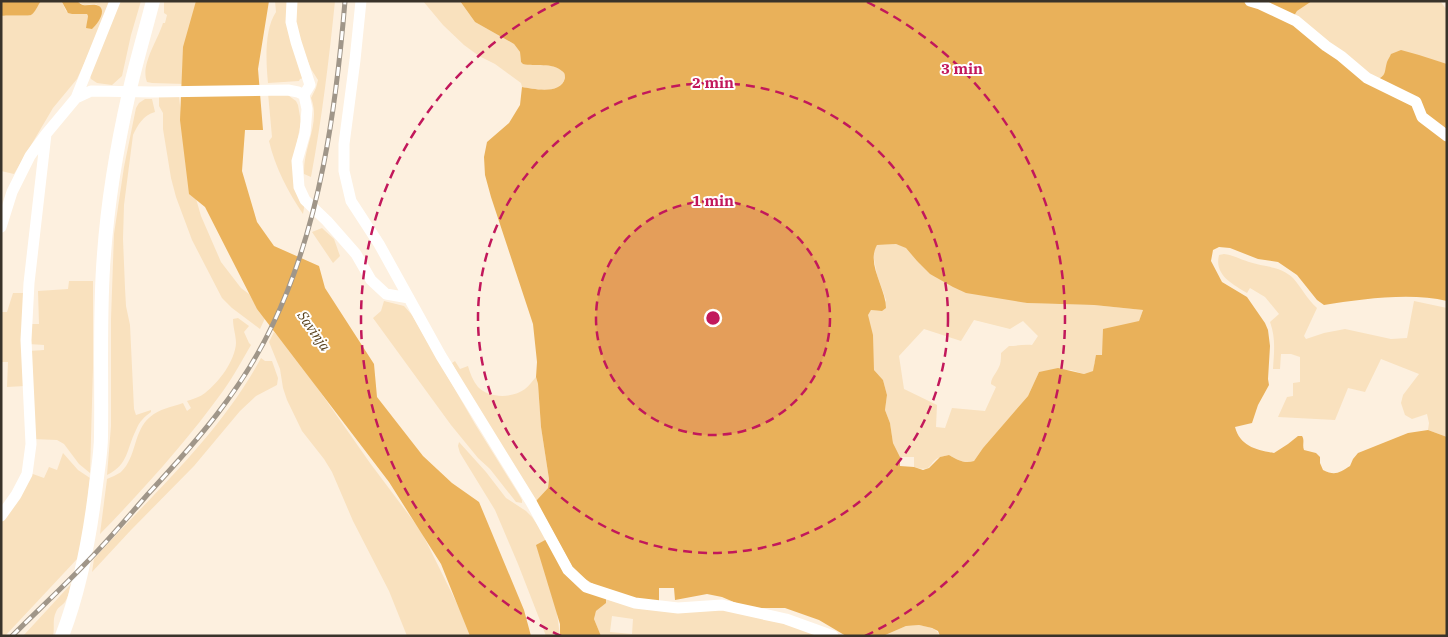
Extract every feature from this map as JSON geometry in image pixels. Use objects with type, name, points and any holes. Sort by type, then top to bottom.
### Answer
[{"type":"main road","points":[[62,636],[76,594],[91,530],[101,438],[104,255],[112,181],[129,92],[153,1]]},
{"type":"street","points":[[1,227],[16,185],[30,156],[76,98],[115,1]]},
{"type":"street","points":[[292,1],[291,22],[310,80],[310,85],[304,95],[307,109],[305,133],[297,160],[299,187],[305,200],[327,221],[356,254],[370,280],[386,294],[409,298]]},
{"type":"street","points":[[360,1],[355,60],[344,144],[344,171],[351,201],[379,244],[441,356],[531,502],[568,570],[586,587],[635,603],[678,608],[722,605],[786,618],[833,636]]},
{"type":"street","points":[[1250,1],[1296,21],[1367,78],[1416,102],[1422,117],[1447,136]]},
{"type":"street","points":[[76,98],[91,91],[288,90],[304,95]]},
{"type":"street","points":[[1,516],[16,495],[27,474],[30,444],[26,340],[29,283],[46,134]]},
{"type":"shaded area","points":[[1,1],[41,1],[31,15],[1,16]]},
{"type":"shaded area","points":[[41,1],[62,2],[66,11],[72,14],[87,14],[87,22],[101,15],[101,8],[96,4],[84,5],[76,1],[110,1],[77,79],[53,108],[14,174],[1,171],[1,16],[31,15]]},
{"type":"shaded area","points":[[60,1],[77,1],[83,5],[97,5],[101,8],[102,14],[92,29],[86,28],[87,14],[68,13]]},
{"type":"shaded area","points":[[118,1],[141,1],[122,76],[112,85],[97,83],[91,79],[89,73]]},
{"type":"shaded area","points":[[164,1],[198,1],[185,84],[147,82],[145,75],[148,60],[163,23],[165,23],[167,15],[164,13]]},
{"type":"shaded area","points":[[275,1],[289,1],[303,78],[299,81],[268,83],[267,46],[269,28],[276,12]]},
{"type":"shaded area","points":[[295,1],[335,1],[319,133],[311,177],[304,174],[304,164],[314,117],[314,107],[311,98],[318,80],[311,69],[296,33]]},
{"type":"shaded area","points":[[423,1],[460,1],[475,22],[514,44],[520,52],[521,62],[559,68],[565,74],[565,78],[558,87],[553,89],[522,87],[521,83],[495,64],[479,56],[464,45],[443,25]]},
{"type":"shaded area","points":[[460,1],[1312,1],[1297,11],[1294,16],[1375,80],[1383,75],[1391,54],[1401,50],[1447,64],[1447,301],[1433,298],[1402,297],[1324,305],[1317,300],[1297,275],[1278,262],[1258,259],[1230,248],[1219,247],[1213,250],[1211,261],[1222,282],[1247,297],[1268,330],[1270,346],[1269,385],[1258,405],[1252,423],[1235,427],[1245,443],[1274,453],[1298,436],[1302,436],[1304,450],[1316,453],[1320,457],[1323,470],[1334,473],[1350,466],[1358,453],[1408,433],[1428,430],[1447,437],[1447,636],[940,636],[938,631],[919,625],[906,626],[883,636],[846,636],[819,620],[785,608],[748,608],[722,597],[707,594],[675,600],[674,588],[659,588],[659,602],[648,601],[625,597],[604,589],[584,578],[575,572],[536,501],[548,488],[549,479],[541,427],[533,324],[491,197],[485,175],[484,157],[487,142],[509,123],[520,105],[522,87],[540,90],[553,89],[562,83],[565,75],[558,68],[523,64],[520,52],[514,44],[475,22]],"holes":[[[896,244],[906,248],[930,274],[966,293],[1027,303],[1094,305],[1143,310],[1139,321],[1103,329],[1102,355],[1096,355],[1093,371],[1084,374],[1058,368],[1039,372],[1028,396],[974,461],[964,462],[949,455],[940,457],[929,468],[923,470],[900,466],[900,457],[893,443],[890,423],[885,410],[887,395],[883,380],[874,370],[873,335],[868,315],[871,310],[882,311],[886,308],[875,268],[874,252],[877,245]]]},
{"type":"shaded area","points":[[1312,1],[1440,1],[1447,10],[1447,64],[1433,60],[1387,62],[1384,74],[1375,80],[1294,16],[1297,11]]},
{"type":"shaded area","points":[[268,93],[285,93],[296,101],[298,105],[301,122],[294,157],[305,202],[303,214],[283,179],[269,141],[272,137]]},
{"type":"shaded area","points":[[179,96],[186,164],[201,216],[221,262],[241,288],[267,314],[260,329],[222,298],[192,240],[176,197],[171,178],[163,129],[163,113],[159,106],[159,97]]},
{"type":"shaded area","points":[[145,99],[152,99],[155,112],[144,118],[133,135],[124,205],[123,239],[134,409],[136,415],[151,410],[151,412],[139,425],[123,461],[114,471],[107,475],[111,426],[111,319],[114,234],[124,167],[136,108]]},
{"type":"shaded area","points":[[322,228],[334,239],[340,256],[333,263],[312,232]]},
{"type":"shaded area","points":[[896,244],[906,247],[930,274],[1027,303],[1094,305],[1143,310],[1139,321],[1094,363],[1094,371],[1084,374],[1071,370],[1039,372],[1028,396],[974,461],[964,462],[949,455],[936,459],[928,468],[920,469],[914,467],[914,457],[900,457],[893,443],[890,423],[885,410],[887,395],[883,380],[874,370],[867,315],[871,310],[882,311],[886,300],[877,275],[874,259],[874,250],[877,245]],"holes":[[[974,320],[1010,329],[1023,321],[1038,336],[1032,345],[1009,346],[1001,353],[1000,365],[991,382],[996,387],[985,411],[952,408],[945,428],[936,427],[937,405],[904,389],[899,356],[924,329],[961,341]]]},
{"type":"shaded area","points":[[1224,254],[1278,269],[1293,278],[1317,308],[1304,336],[1306,339],[1345,329],[1391,339],[1407,338],[1414,301],[1447,308],[1447,437],[1428,430],[1427,414],[1412,419],[1405,415],[1401,403],[1403,395],[1419,374],[1381,359],[1365,392],[1348,388],[1335,420],[1278,417],[1287,397],[1293,396],[1293,383],[1300,382],[1300,357],[1291,354],[1281,354],[1280,369],[1273,369],[1274,340],[1270,322],[1279,314],[1265,297],[1250,288],[1247,293],[1226,278],[1219,268],[1218,262],[1219,255]]},
{"type":"shaded area","points":[[69,281],[93,281],[90,473],[79,464],[64,444],[57,440],[32,439],[29,351],[44,350],[44,345],[29,344],[29,324],[39,324],[38,291],[68,289]]},
{"type":"shaded area","points":[[13,293],[25,293],[25,386],[7,387],[8,362],[1,362],[1,312],[7,312]]},
{"type":"shaded area","points":[[384,301],[404,306],[412,315],[475,424],[518,493],[522,503],[516,502],[451,425],[373,318],[381,311]]},
{"type":"shaded area","points":[[238,318],[249,326],[244,332],[251,345],[231,380],[180,447],[100,534],[107,479],[121,472],[126,466],[141,429],[150,417],[161,410],[183,403],[187,411],[191,408],[187,401],[203,394],[221,377],[233,357],[236,340],[233,319]]},
{"type":"shaded area","points":[[274,332],[293,353],[370,463],[421,531],[473,636],[407,636],[389,591],[353,521],[332,472],[302,431],[287,400],[280,369],[269,342]]},
{"type":"shaded area","points":[[261,358],[265,361],[272,361],[278,378],[277,385],[256,396],[240,411],[194,466],[92,572],[94,559],[205,439],[244,386]]},
{"type":"shaded area","points":[[455,361],[460,369],[468,366],[478,387],[489,394],[502,396],[520,392],[536,377],[549,479],[548,488],[536,501],[480,415],[452,363]]},
{"type":"shaded area","points":[[459,442],[506,498],[532,517],[547,539],[560,636],[546,636],[495,510],[460,453]]},
{"type":"shaded area","points":[[63,453],[78,470],[90,478],[86,515],[78,558],[5,636],[1,636],[1,520],[30,473],[44,478],[49,467],[57,470]]},
{"type":"shaded area","points":[[547,539],[557,558],[606,599],[606,603],[596,611],[594,619],[601,636],[560,636],[560,624],[536,545]]},
{"type":"shaded area","points":[[71,584],[67,598],[58,608],[55,615],[53,636],[23,636]]},
{"type":"shaded area","points":[[606,599],[649,610],[677,608],[703,601],[830,636],[601,636],[594,619],[596,611]],"holes":[[[612,616],[633,619],[632,634],[610,632]]]},
{"type":"shaded area","points":[[919,625],[934,629],[940,636],[883,636],[906,626]]},
{"type":"water","name":"Savinja","points":[[196,1],[269,1],[258,69],[263,130],[245,130],[242,171],[257,222],[274,246],[319,266],[325,288],[374,364],[377,397],[423,456],[452,483],[479,502],[524,610],[531,636],[470,636],[441,564],[389,482],[257,309],[205,207],[189,194],[180,120],[183,47]]},
{"type":"railway","points":[[12,636],[93,556],[184,454],[233,393],[261,348],[289,286],[303,247],[314,207],[331,125],[345,1]]}]
